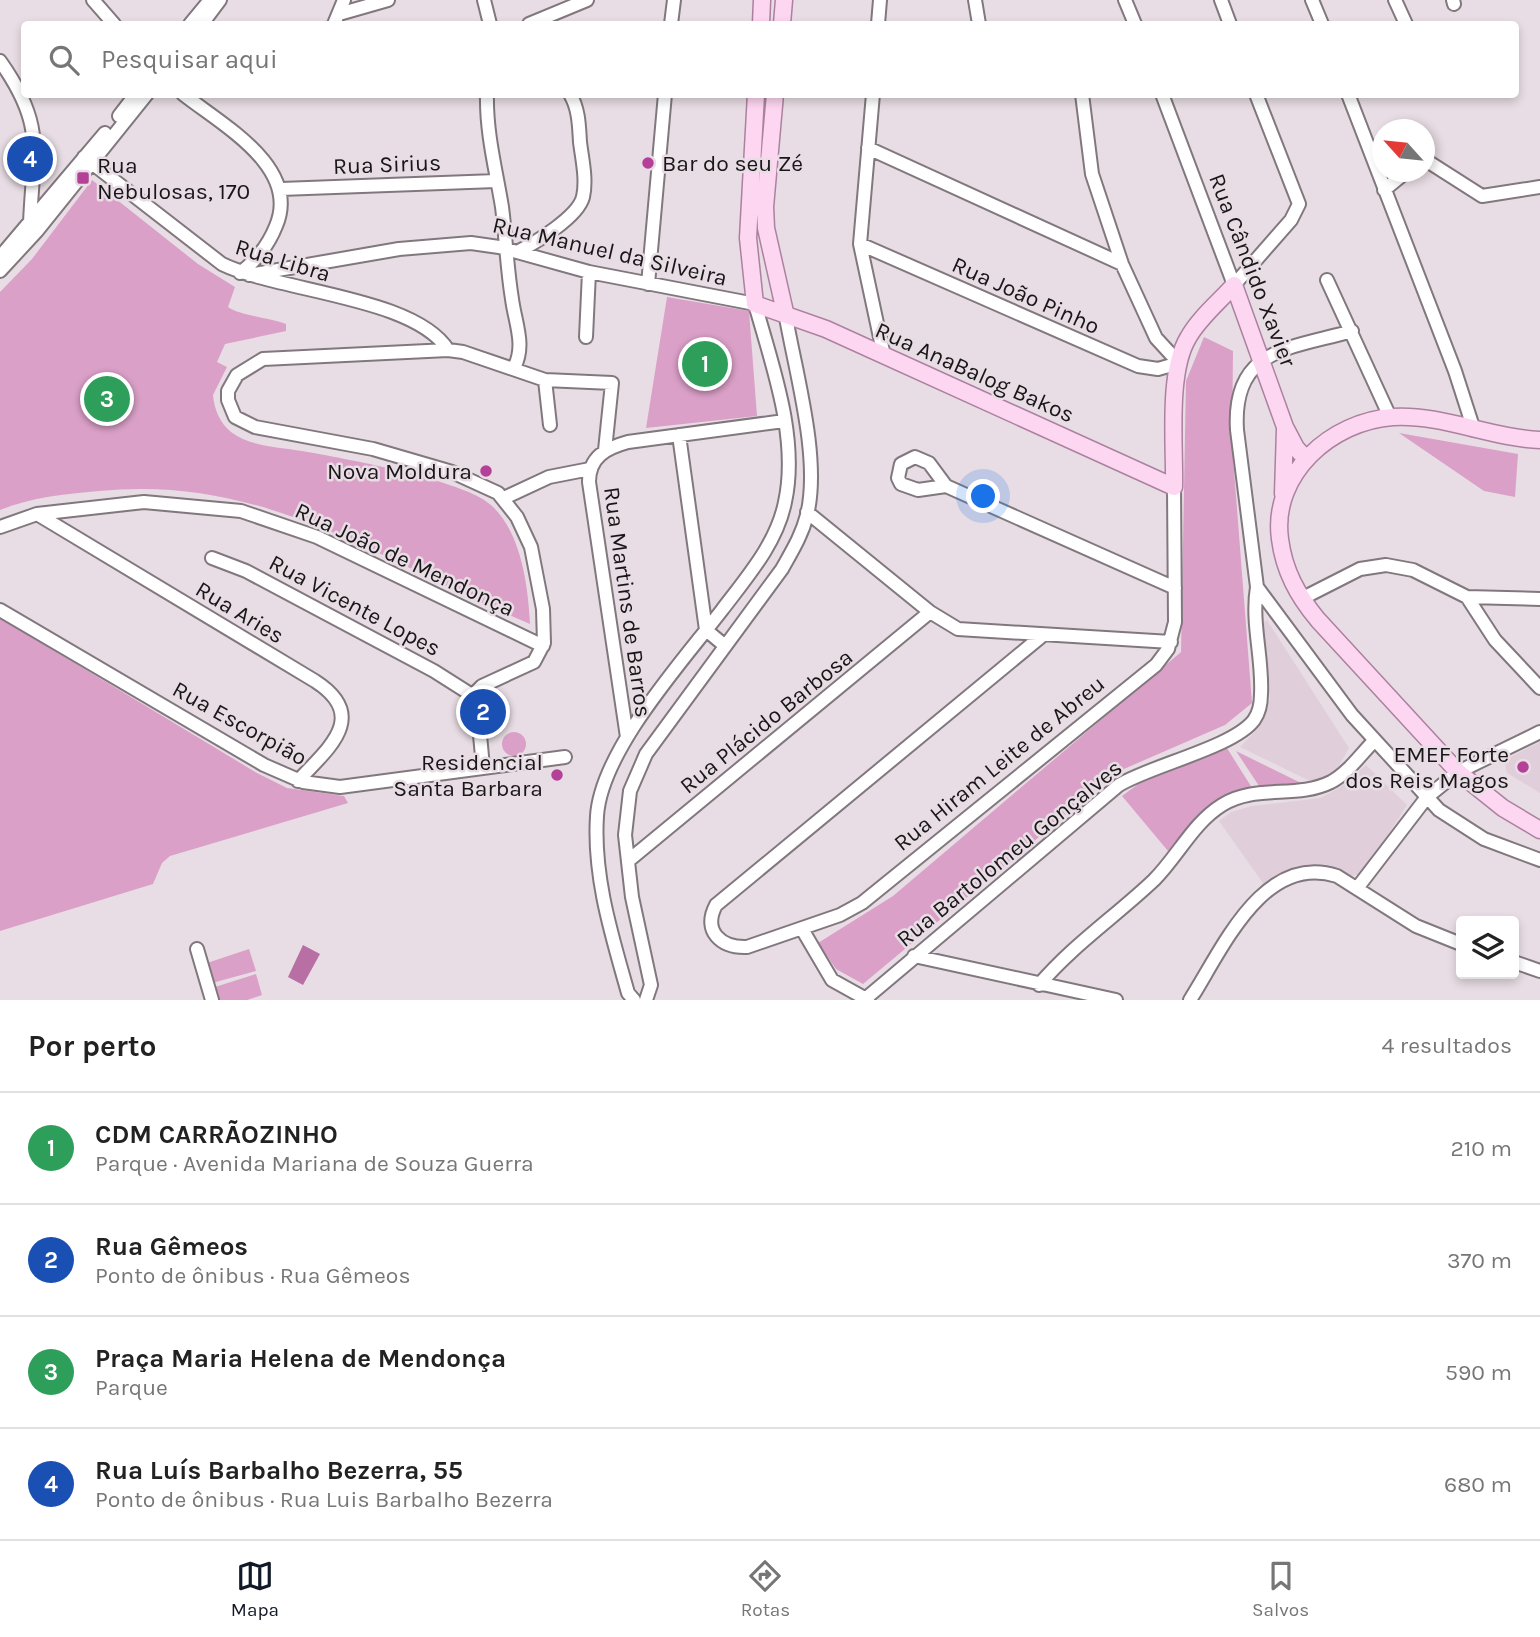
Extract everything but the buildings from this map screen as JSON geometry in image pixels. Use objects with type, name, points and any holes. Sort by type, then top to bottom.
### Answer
[{"type":"main road","points":[[761,21],[762,0]]},
{"type":"main road","points":[[782,21],[784,0]]},
{"type":"main road","points":[[755,304],[748,238],[756,98]]},
{"type":"main road","points":[[775,98],[765,207],[766,228],[785,313]]},
{"type":"main road","points":[[1174,487],[1179,363],[1195,328],[1234,285]]},
{"type":"main road","name":"Rua Cândido Xavier","points":[[1234,285],[1263,358],[1285,427],[1296,448],[1306,459]]},
{"type":"main road","name":"Rua AnaBalog Bakos","points":[[755,304],[785,313],[884,356],[1174,487]]},
{"type":"main road","points":[[1282,504],[1306,459],[1339,430],[1390,417],[1408,416],[1540,440]]},
{"type":"main road","points":[[1285,427],[1279,524],[1283,558],[1301,599],[1458,772],[1503,808],[1540,830]]},
{"type":"street","points":[[93,0],[111,21]]},
{"type":"street","points":[[192,21],[210,0]]},
{"type":"street","points":[[204,21],[220,0]]},
{"type":"street","points":[[336,19],[344,0]]},
{"type":"street","points":[[336,19],[388,0]]},
{"type":"street","points":[[484,0],[489,21]]},
{"type":"street","points":[[536,21],[587,0]]},
{"type":"street","points":[[671,21],[674,0]]},
{"type":"street","points":[[878,21],[880,0]]},
{"type":"street","points":[[975,0],[978,21]]},
{"type":"street","points":[[1125,0],[1134,21]]},
{"type":"street","points":[[1221,0],[1229,21]]},
{"type":"street","points":[[1312,0],[1321,21]]},
{"type":"street","points":[[1395,0],[1405,21]]},
{"type":"street","points":[[0,61],[21,91]]},
{"type":"street","points":[[0,257],[33,228],[34,125],[24,98]]},
{"type":"street","points":[[88,160],[133,98]]},
{"type":"street","points":[[0,271],[88,160],[143,98]]},
{"type":"street","points":[[188,98],[262,159],[281,189],[281,210],[274,232],[244,274]]},
{"type":"street","points":[[487,98],[496,181],[512,251],[512,297],[519,334],[521,371]]},
{"type":"street","points":[[512,251],[561,223],[576,209],[583,197],[577,109],[572,98]]},
{"type":"street","points":[[648,284],[665,98]]},
{"type":"street","points":[[873,98],[860,244],[884,356]]},
{"type":"street","points":[[1082,98],[1092,174],[1122,264],[1156,338],[1179,363]]},
{"type":"street","name":"Rua Cândido Xavier","points":[[1164,98],[1234,285]]},
{"type":"street","points":[[1234,285],[1291,220],[1299,204],[1258,98]]},
{"type":"street","points":[[1350,98],[1455,371],[1474,430]]},
{"type":"street","points":[[868,148],[1122,264]]},
{"type":"street","name":"Rua Libra","points":[[88,160],[208,254],[244,274],[393,313],[439,335],[448,350]]},
{"type":"street","points":[[1435,166],[1482,196],[1540,187]]},
{"type":"street","points":[[32,179],[51,205]]},
{"type":"street","name":"Rua Sirius","points":[[281,189],[496,181]]},
{"type":"street","points":[[1384,190],[1394,182]]},
{"type":"street","name":"Rua Manuel da Silveira","points":[[244,274],[435,244],[471,243],[589,272],[755,304]]},
{"type":"street","name":"Rua João Pinho","points":[[860,244],[1138,366],[1158,369],[1179,363]]},
{"type":"street","points":[[586,338],[589,272]]},
{"type":"street","points":[[1327,280],[1390,417]]},
{"type":"street","points":[[634,1000],[628,993],[600,883],[597,845],[600,793],[627,737],[752,571],[778,527],[789,471],[784,421],[755,304]]},
{"type":"street","points":[[646,1000],[651,985],[628,861],[625,813],[635,775],[724,645],[782,569],[800,536],[807,512],[811,462],[785,313]]},
{"type":"street","points":[[1263,358],[1352,331]]},
{"type":"street","points":[[483,767],[475,697],[482,685],[534,662],[543,646],[543,609],[531,547],[503,499],[477,481],[373,449],[256,428],[235,417],[229,408],[228,391],[231,383],[242,371],[263,359],[448,350],[545,380],[611,383],[613,385],[605,450],[628,442],[784,421]]},
{"type":"street","name":"Rua Bartolomeu Gonçalves","points":[[867,999],[914,956],[1119,785],[1134,776],[1226,739],[1245,729],[1255,719],[1261,694],[1254,604],[1257,587],[1244,504],[1236,409],[1246,378],[1263,358]]},
{"type":"street","points":[[545,380],[550,425]]},
{"type":"street","points":[[680,435],[706,631],[724,645]]},
{"type":"street","name":"Rua Martins de Barros","points":[[605,450],[590,469],[589,482],[627,737]]},
{"type":"street","points":[[503,499],[549,477],[590,469]]},
{"type":"street","points":[[946,486],[1175,588]]},
{"type":"street","points":[[807,512],[952,627],[964,630],[1171,642],[1175,622],[1174,487]]},
{"type":"street","name":"Rua João de Mendonça","points":[[0,527],[37,514],[144,502],[241,511],[317,537],[543,646]]},
{"type":"street","name":"Rua Aries","points":[[37,514],[315,681],[332,694],[339,712],[339,733],[328,752],[298,780]]},
{"type":"street","name":"Rua Vicente Lopes","points":[[212,558],[258,577],[434,671],[475,697]]},
{"type":"street","points":[[1301,599],[1360,569],[1386,565],[1413,570],[1467,597],[1540,599]]},
{"type":"street","points":[[1257,587],[1374,741],[1427,797],[1456,824],[1484,839],[1540,860]]},
{"type":"street","points":[[1467,597],[1495,640],[1540,688]]},
{"type":"street","name":"Rua Escorpião","points":[[0,610],[264,765],[298,780],[321,786],[340,787],[565,757]]},
{"type":"street","name":"Rua Plácido Barbosa","points":[[628,861],[930,612]]},
{"type":"street","name":"Rua Hiram Leite de Abreu","points":[[1043,635],[716,905],[710,917],[711,930],[719,940],[733,947],[747,947],[802,929],[862,903],[1156,665],[1171,642]]},
{"type":"street","points":[[1358,887],[1427,797],[1458,772],[1540,732]]},
{"type":"street","points":[[1040,985],[1064,958],[1155,879],[1200,823],[1220,806],[1244,795],[1324,785],[1342,775],[1374,741]]},
{"type":"street","points":[[1190,1000],[1241,920],[1266,891],[1306,872],[1323,872],[1358,887],[1416,926],[1456,942]]},
{"type":"street","points":[[802,929],[832,980],[867,999]]},
{"type":"street","points":[[197,948],[212,1000]]},
{"type":"street","points":[[914,956],[1116,1000]]},
{"type":"street","points":[[1519,964],[1540,971]]},
{"type":"shaded area","points":[[92,180],[198,264],[235,287],[228,307],[286,324],[286,331],[225,344],[217,362],[227,367],[213,395],[218,415],[227,428],[256,444],[345,459],[430,479],[456,487],[491,505],[501,516],[516,544],[525,576],[530,624],[323,528],[271,510],[217,496],[160,489],[99,491],[37,499],[0,510],[0,292],[32,259]]},
{"type":"shaded area","points":[[667,297],[749,311],[757,416],[646,428]]},
{"type":"shaded area","points":[[1204,337],[1233,351],[1232,444],[1252,703],[1225,725],[1117,772],[863,984],[836,969],[818,943],[893,896],[1181,652],[1186,381]]},
{"type":"shaded area","points":[[1399,433],[1518,454],[1515,497],[1484,491]]},
{"type":"shaded area","points":[[0,618],[257,773],[287,788],[344,796],[348,803],[170,856],[162,863],[153,884],[0,931]]},
{"type":"shaded area","points":[[1267,620],[1349,748],[1336,771],[1314,783],[1240,747],[1259,727],[1270,700],[1261,624]]},
{"type":"shaded area","points":[[514,732],[522,736],[526,744],[522,752],[514,756],[506,752],[502,744],[506,736]]},
{"type":"shaded area","name":"EMEF Forte dos Reis Magos","points":[[1540,742],[1540,793],[1507,773],[1504,760]]},
{"type":"shaded area","points":[[1225,745],[1254,791],[1212,807],[1168,851],[1122,796],[1141,782]]},
{"type":"shaded area","points":[[1236,751],[1301,783],[1261,789]]},
{"type":"shaded area","points":[[1366,765],[1407,805],[1363,874],[1351,876],[1326,868],[1265,886],[1219,821],[1231,812],[1252,806],[1320,798],[1339,788]]},
{"type":"shaded area","points":[[303,945],[320,954],[303,985],[288,977]]},
{"type":"shaded area","points":[[249,949],[256,971],[212,983],[207,963]]},
{"type":"shaded area","points":[[256,974],[262,995],[247,1000],[218,1000],[215,987]]},
{"type":"place","name":"Rua Luís Barbalho Bezerra, 55","points":[[30,159]]},
{"type":"place","name":"Bar do seu Zé","points":[[648,163]]},
{"type":"place","name":"Rua Nebulosas, 170","points":[[83,178]]},
{"type":"place","name":"CDM CARRÃOZINHO","points":[[705,364]]},
{"type":"place","name":"Praça Maria Helena de Mendonça","points":[[107,399]]},
{"type":"place","name":"Nova Moldura","points":[[486,471]]},
{"type":"place","name":"Rua Gêmeos","points":[[483,712]]},
{"type":"place","name":"EMEF Forte dos Reis Magos","points":[[1523,767]]},
{"type":"place","name":"Residencial Santa Barbara","points":[[557,775]]}]
